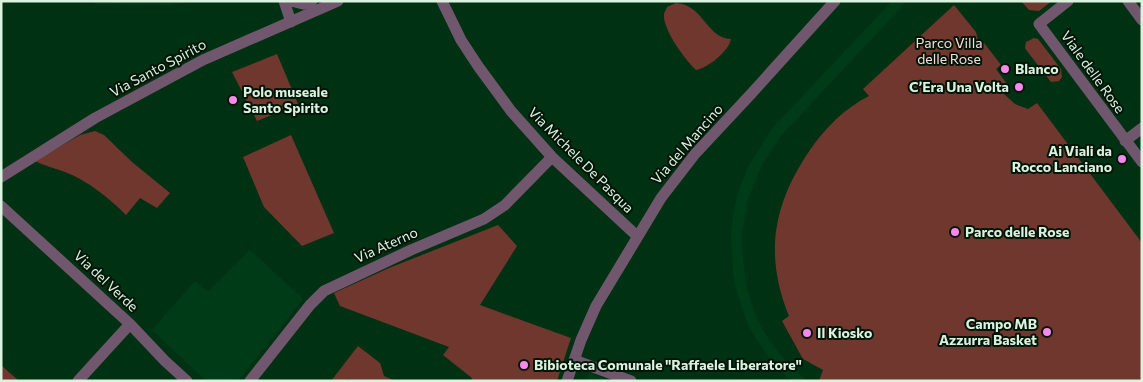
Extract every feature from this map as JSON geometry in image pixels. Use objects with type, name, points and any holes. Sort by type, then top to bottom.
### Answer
[{"type":"street","points":[[284,1],[291,22]]},
{"type":"street","points":[[291,1],[304,4],[312,1]]},
{"type":"street","name":"Via Santo Spirito","points":[[1,177],[95,118],[203,60],[338,1]]},
{"type":"street","name":"Via Michele De Pasqua","points":[[442,1],[461,40],[512,111],[552,157],[637,236]]},
{"type":"street","name":"Via del Mancino","points":[[567,381],[596,306],[660,198],[695,154],[752,94],[835,1]]},
{"type":"street","name":"Viale delle Rose","points":[[1068,1],[1039,24],[1142,162]]},
{"type":"street","points":[[1128,1],[1142,20]]},
{"type":"street","points":[[1125,141],[1142,128]]},
{"type":"street","name":"Via Aterno","points":[[250,381],[310,305],[324,291],[411,250],[484,219],[505,205],[552,157]]},
{"type":"street","name":"Via del Verde","points":[[1,206],[130,324],[187,381]]},
{"type":"street","points":[[78,381],[130,324]]},
{"type":"street","points":[[574,360],[631,381]]},
{"type":"shaded area","points":[[91,1],[199,1],[168,5],[96,4]]},
{"type":"shaded area","points":[[892,1],[907,1],[780,137],[763,163],[748,198],[742,232],[746,286],[756,317],[769,340],[788,364],[807,381],[791,381],[770,359],[753,334],[736,289],[733,272],[731,231],[737,196],[747,169],[771,130]]},
{"type":"shaded area","points":[[250,250],[303,299],[238,381],[206,381],[152,330],[195,281],[208,292]]},
{"type":"shaded area","points":[[589,373],[610,381],[586,381]]},
{"type":"green space","points":[[1021,1],[1052,1],[1039,11],[1029,10]]},
{"type":"green space","points":[[676,3],[693,9],[716,33],[731,39],[722,54],[701,69],[696,70],[686,60],[667,28],[664,13],[667,7]]},
{"type":"green space","name":"Parco delle Rose","points":[[954,5],[976,32],[978,40],[985,44],[1001,65],[996,69],[1007,84],[993,84],[1015,104],[1028,109],[1037,103],[1142,243],[1142,381],[819,381],[823,370],[803,359],[782,321],[789,316],[781,294],[777,272],[776,230],[788,190],[797,170],[829,126],[852,106],[869,96],[863,89]]},
{"type":"green space","points":[[1034,38],[1038,39],[1061,69],[1062,77],[1059,81],[1051,82],[1025,48],[1026,42]]},
{"type":"green space","points":[[277,54],[298,104],[257,121],[232,72]]},
{"type":"green space","points":[[95,131],[104,135],[132,162],[170,193],[157,208],[140,198],[126,215],[105,196],[73,175],[35,161],[80,135]]},
{"type":"green space","points":[[291,135],[334,233],[302,246],[264,207],[243,157]]},
{"type":"green space","points":[[498,225],[517,246],[480,305],[571,338],[557,381],[471,381],[472,378],[443,355],[449,347],[340,306],[334,293],[389,268]]},
{"type":"green space","points":[[358,346],[380,363],[384,376],[395,381],[352,381],[348,379],[347,381],[331,381]]},
{"type":"green space","points":[[1,365],[19,381],[1,381]]},
{"type":"place","name":"Blanco","points":[[1005,69]]},
{"type":"place","name":"C’Era Una Volta","points":[[1019,87]]},
{"type":"place","name":"Polo museale Santo Spirito","points":[[233,100]]},
{"type":"place","name":"Ai Viali da Rocco Lanciano","points":[[1122,159]]},
{"type":"place","name":"Parco delle Rose","points":[[955,232]]},
{"type":"place","name":"Campo MB Azzurra Basket","points":[[1047,332]]},
{"type":"place","name":"Il Kiosko","points":[[807,333]]},
{"type":"place","name":"Bibioteca Comunale \"Raffaele Liberatore\"","points":[[524,365]]},
{"type":"park label","name":"Parco Villa delle Rose","points":[[949,52]]}]
